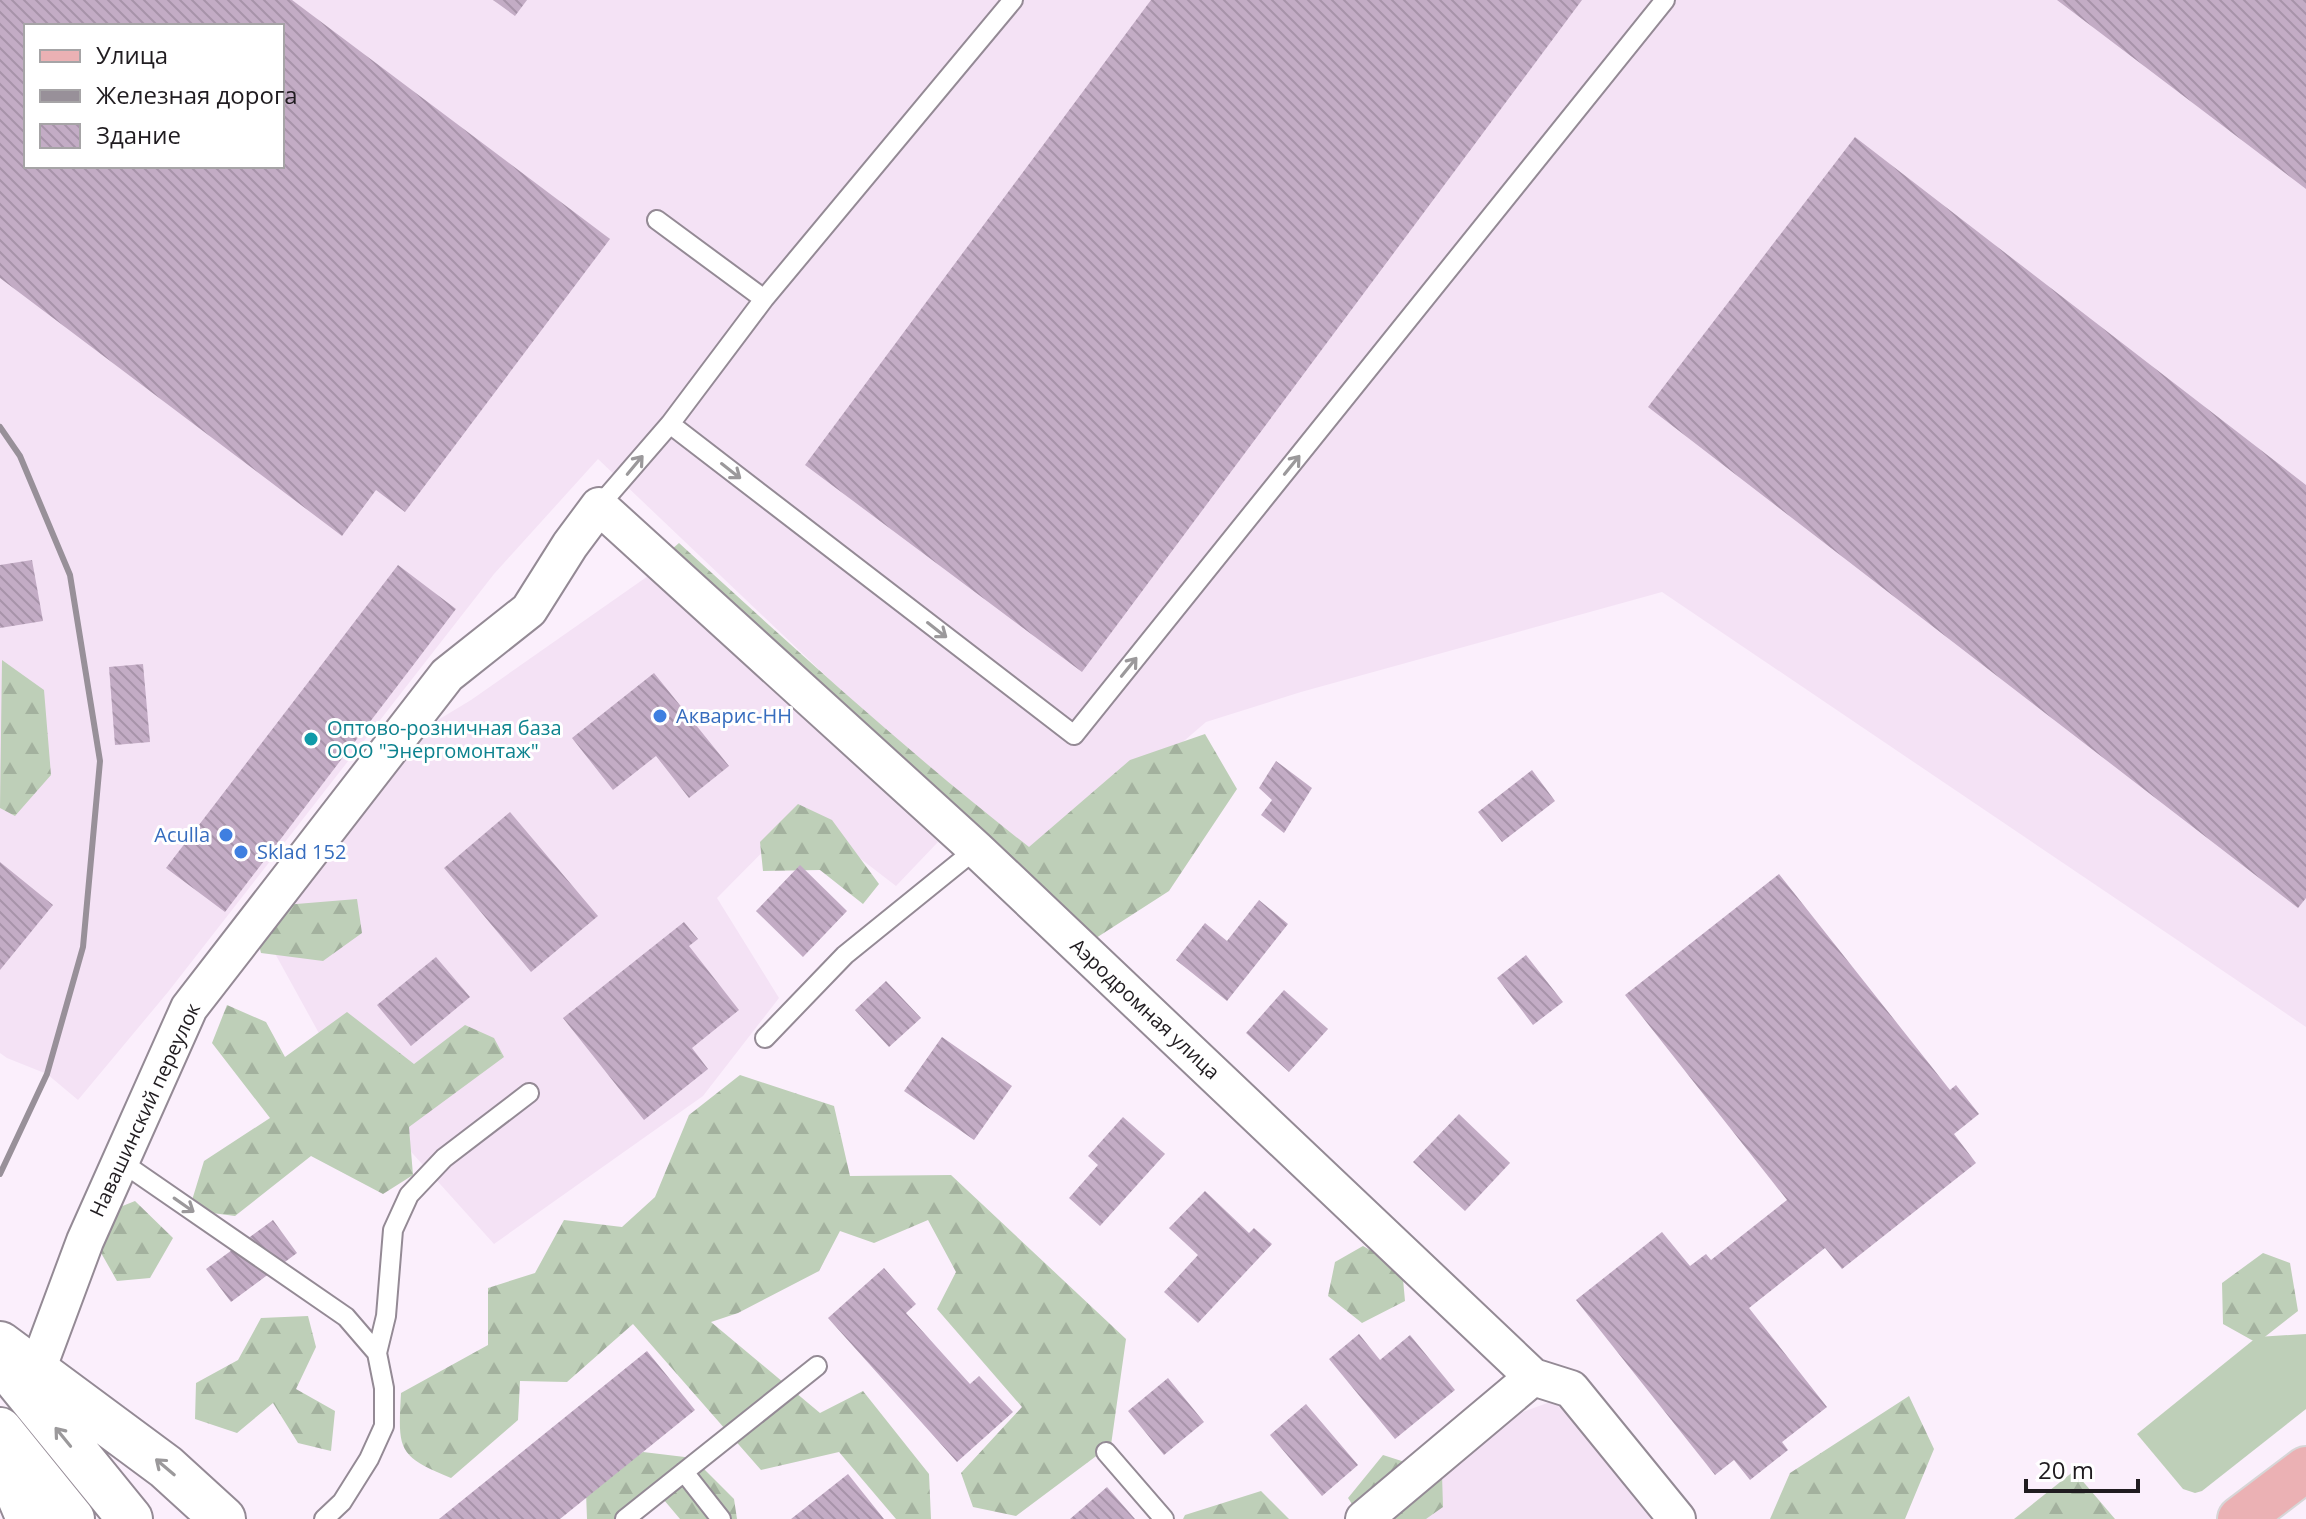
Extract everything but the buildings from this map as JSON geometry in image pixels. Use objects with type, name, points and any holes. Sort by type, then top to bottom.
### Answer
[{"type":"main road","points":[[0,1344],[19,1364],[130,1519]]},
{"type":"main road","points":[[19,1364],[166,1467],[223,1519]]},
{"type":"main road","points":[[0,1430],[72,1519]]},
{"type":"main road","points":[[0,1460],[29,1519]]},
{"type":"main road","points":[[2240,1519],[2306,1469]]},
{"type":"street","name":"Аэродромная улица","points":[[599,506],[976,849],[1533,1377],[1571,1389],[1677,1519]]},
{"type":"street","name":"Навашинский переулок","points":[[19,1364],[85,1241],[189,1008],[447,675],[529,610],[599,506]]},
{"type":"street","points":[[1364,1519],[1533,1377]]},
{"type":"lane","points":[[599,506],[670,424],[764,299],[1013,0]]},
{"type":"lane","points":[[670,424],[1074,735],[1665,0]]},
{"type":"lane","points":[[657,220],[764,299]]},
{"type":"lane","points":[[765,1038],[845,955],[976,849]]},
{"type":"lane","points":[[324,1519],[342,1502],[369,1459],[384,1426],[384,1388],[377,1353],[386,1316],[393,1230],[409,1195],[444,1158],[529,1093]]},
{"type":"lane","points":[[120,1161],[346,1317],[377,1353]]},
{"type":"lane","points":[[625,1519],[817,1366]]},
{"type":"lane","points":[[1106,1452],[1164,1519]]},
{"type":"lane","points":[[684,1472],[721,1519]]},
{"type":"shaded area","points":[[0,0],[2306,0],[2306,1027],[1662,592],[1301,692],[1206,722],[1032,872],[598,459],[494,574],[168,992],[78,1100],[47,1074],[0,1053]]},
{"type":"shaded area","points":[[648,576],[938,842],[896,886],[801,813],[717,898],[779,998],[703,1096],[494,1244],[342,1075],[267,939],[428,726],[471,700]]},
{"type":"shaded area","points":[[1550,1402],[1582,1417],[1664,1519],[1388,1519],[1517,1414]]},
{"type":"green space","points":[[679,543],[895,736],[1029,847],[1130,760],[1205,734],[1237,789],[1169,891],[1096,938],[664,556]]},
{"type":"green space","points":[[2,660],[44,690],[51,775],[15,816],[0,808]]},
{"type":"green space","points":[[798,804],[832,820],[879,884],[863,904],[820,870],[763,871],[760,842]]},
{"type":"green space","points":[[357,899],[362,933],[323,961],[261,953],[257,937],[284,905]]},
{"type":"green space","points":[[227,1005],[266,1022],[285,1057],[347,1012],[414,1064],[465,1025],[494,1038],[504,1057],[409,1127],[413,1175],[383,1194],[311,1156],[235,1216],[189,1210],[204,1161],[270,1118],[212,1043]]},
{"type":"green space","points":[[740,1075],[834,1106],[850,1176],[951,1175],[1126,1339],[1111,1445],[1016,1516],[973,1507],[961,1473],[1022,1407],[937,1309],[956,1272],[928,1220],[874,1243],[840,1231],[819,1271],[738,1313],[711,1322],[820,1413],[863,1391],[929,1474],[931,1519],[896,1519],[839,1452],[761,1470],[633,1324],[567,1382],[520,1381],[518,1420],[451,1478],[411,1456],[401,1439],[401,1393],[488,1345],[488,1288],[535,1273],[564,1220],[622,1227],[655,1197],[689,1115]]},
{"type":"green space","points":[[135,1201],[173,1238],[150,1278],[117,1281],[96,1244],[105,1213]]},
{"type":"green space","points":[[1363,1246],[1402,1268],[1405,1301],[1362,1323],[1328,1296],[1335,1262]]},
{"type":"green space","points":[[2263,1253],[2290,1263],[2298,1311],[2257,1343],[2223,1324],[2222,1283]]},
{"type":"green space","points":[[308,1316],[316,1347],[296,1389],[335,1411],[331,1451],[298,1443],[273,1403],[237,1433],[195,1419],[196,1383],[238,1360],[261,1318]]},
{"type":"green space","points":[[2306,1334],[2306,1409],[2202,1491],[2195,1493],[2183,1489],[2137,1434],[2257,1337]]},
{"type":"green space","points":[[1909,1396],[1934,1449],[1905,1519],[1770,1519],[1790,1473]]},
{"type":"green space","points":[[643,1452],[693,1458],[734,1499],[737,1519],[680,1519],[664,1500],[628,1519],[587,1519],[586,1492]]},
{"type":"green space","points":[[1383,1455],[1442,1474],[1443,1507],[1426,1519],[1362,1519],[1348,1498]]},
{"type":"green space","points":[[2074,1471],[2115,1519],[2014,1519]]},
{"type":"green space","points":[[1261,1491],[1289,1519],[1183,1519],[1185,1515]]},
{"type":"railway","points":[[0,427],[20,456],[70,575],[100,761],[83,947],[47,1074],[0,1174]]},
{"type":"place","name":"Акварис-НН","points":[[660,716]]},
{"type":"place","name":"Оптово-розничная база ООО \"Энергомонтаж\"","points":[[311,739]]},
{"type":"place","name":"Aculla","points":[[226,835]]},
{"type":"place","name":"Sklad 152","points":[[241,852]]}]
